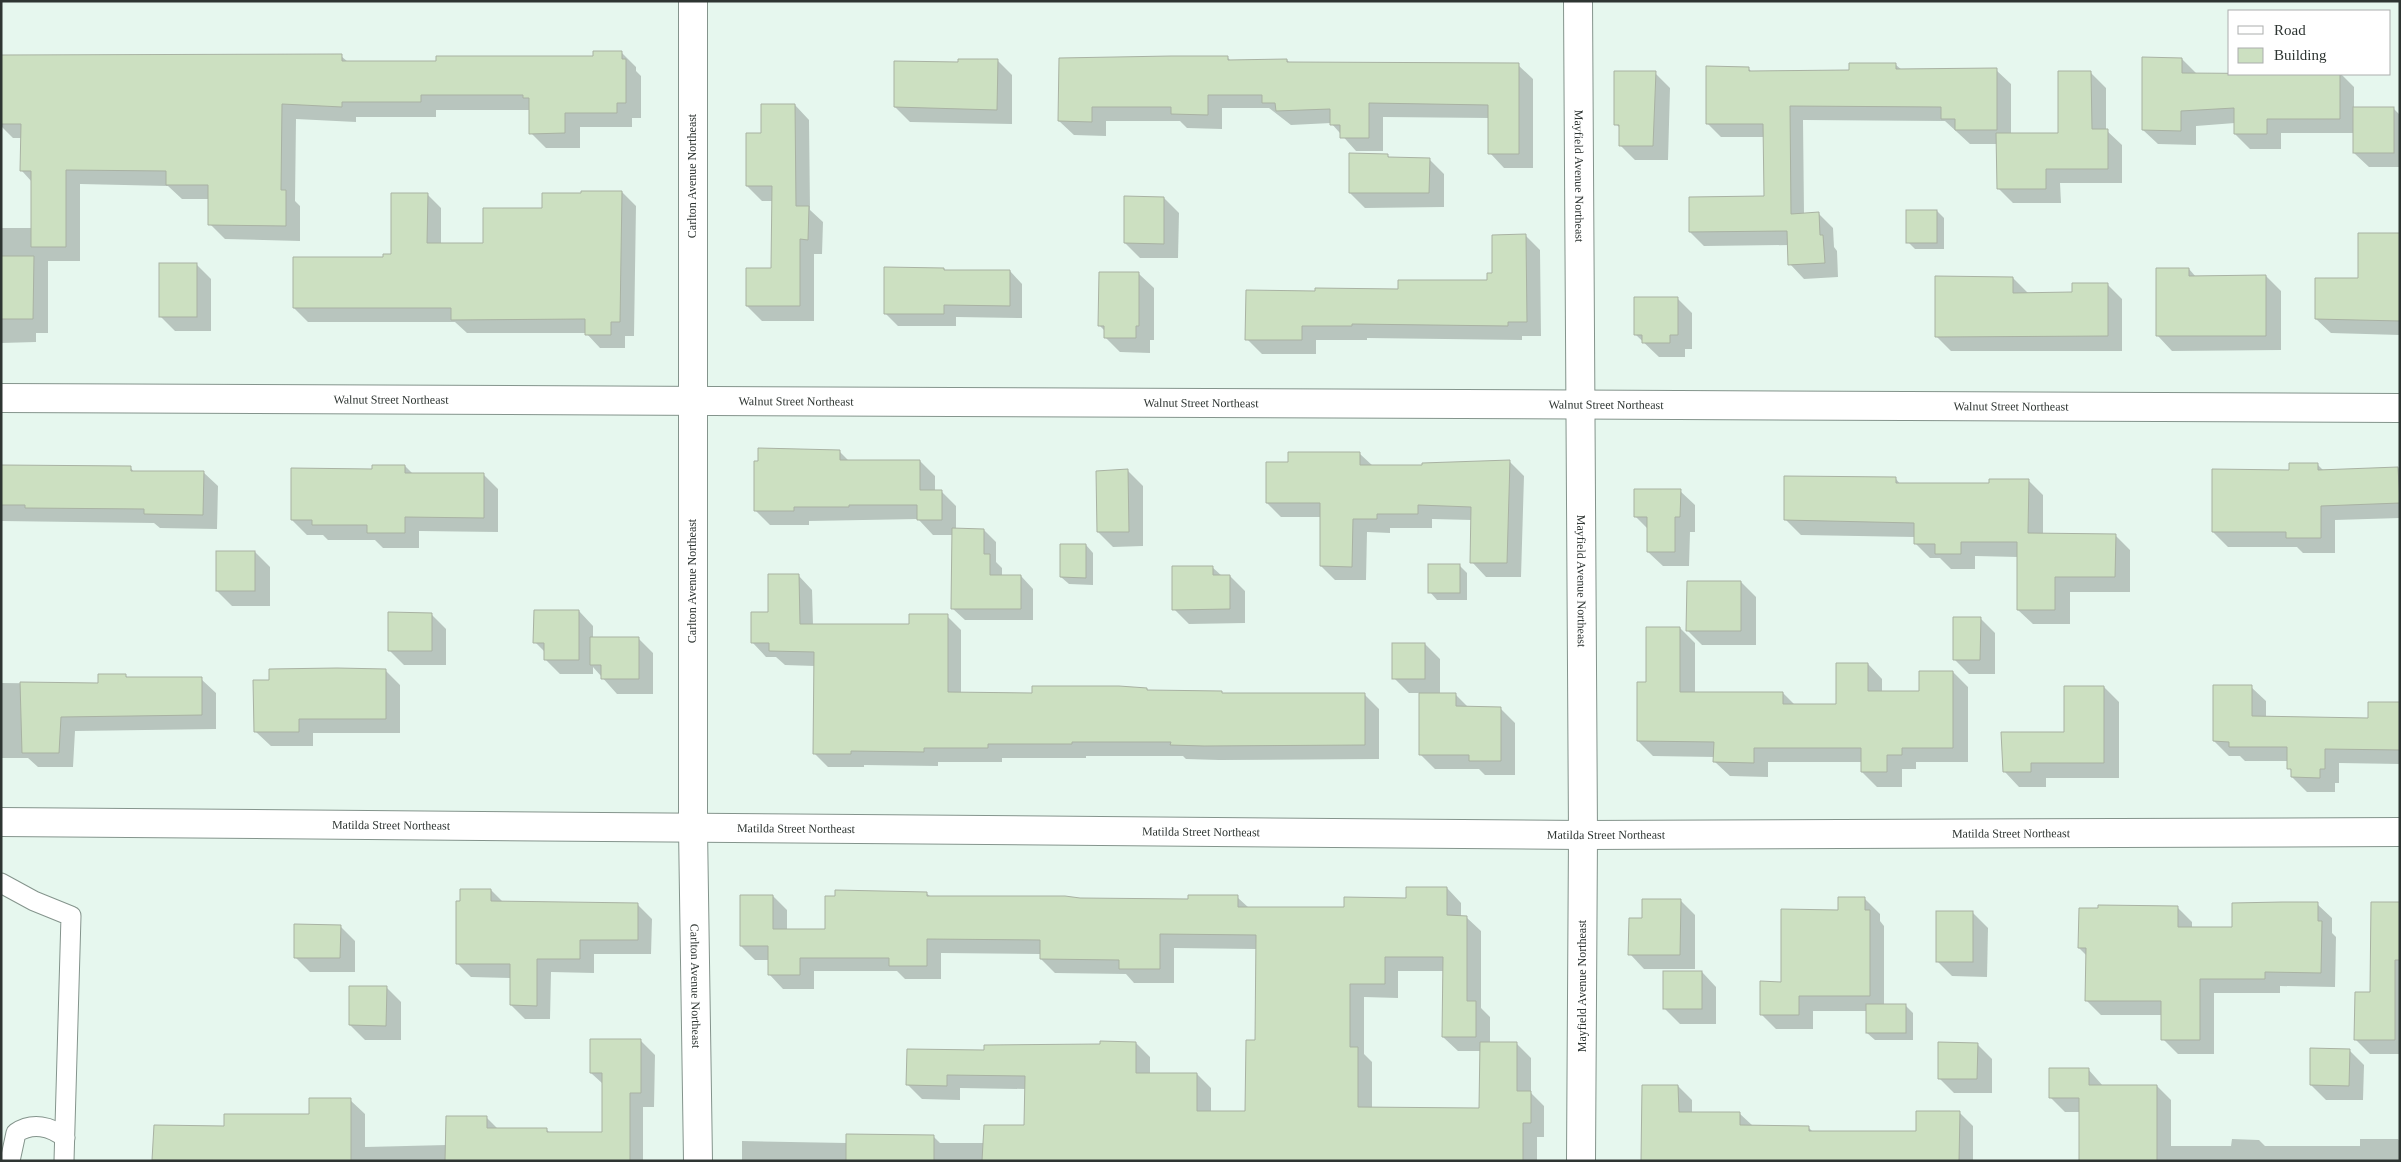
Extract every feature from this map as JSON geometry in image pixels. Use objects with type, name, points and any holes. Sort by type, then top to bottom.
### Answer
[{"type":"street","name":"Carlton Avenue Northeast","points":[[693,1],[691,400],[693,828],[698,1161]]},
{"type":"street","name":"Mayfield Avenue Northeast","points":[[1578,1],[1583,835],[1581,1161]]},
{"type":"street","name":"Walnut Street Northeast","points":[[1,398],[2400,408]]},
{"type":"street","name":"Matilda Street Northeast","points":[[1,822],[1583,835],[2400,832]]},
{"type":"lane","points":[[1,883],[34,901],[71,916],[64,1161]]},
{"type":"lane","points":[[10,1161],[16,1133],[24,1127],[44,1127],[55,1130],[65,1138]]},
{"type":"building","points":[[593,51],[622,51],[622,59],[626,59],[626,103],[617,103],[617,113],[565,113],[565,133],[529,134],[529,98],[523,98],[523,95],[421,95],[421,102],[342,102],[342,107],[282,104],[281,190],[286,190],[286,226],[208,225],[208,185],[166,185],[166,171],[66,170],[66,247],[31,247],[31,171],[20,171],[21,124],[1,124],[1,55],[342,54],[342,61],[436,61],[436,56],[593,56]]},
{"type":"building","points":[[1228,56],[1228,60],[1287,59],[1287,62],[1519,63],[1519,154],[1488,154],[1488,105],[1369,103],[1369,138],[1340,138],[1340,125],[1330,125],[1330,109],[1276,111],[1275,103],[1262,103],[1262,95],[1208,95],[1208,115],[1171,114],[1171,107],[1092,107],[1092,122],[1058,121],[1059,58]]},
{"type":"building","points":[[2142,57],[2182,58],[2182,73],[2340,75],[2340,119],[2267,119],[2267,134],[2234,134],[2234,108],[2181,111],[2181,131],[2142,130]]},
{"type":"building","points":[[958,59],[998,59],[997,110],[894,107],[894,61],[958,62]]},
{"type":"building","points":[[1849,63],[1896,63],[1896,69],[1997,68],[1997,130],[1955,130],[1955,119],[1941,119],[1941,107],[1790,106],[1791,214],[1819,212],[1820,235],[1823,235],[1825,263],[1788,265],[1787,231],[1689,232],[1689,197],[1764,196],[1763,124],[1706,124],[1706,66],[1749,67],[1749,71],[1849,70]]},
{"type":"building","points":[[1614,71],[1656,71],[1653,146],[1619,146],[1619,125],[1614,125]]},
{"type":"building","points":[[2058,71],[2091,71],[2092,129],[2108,129],[2108,169],[2046,169],[2046,189],[1997,189],[1996,133],[2058,133]]},
{"type":"building","points":[[761,104],[795,104],[796,206],[809,206],[808,240],[800,239],[800,306],[746,306],[746,268],[771,268],[772,186],[746,186],[746,133],[761,133]]},
{"type":"building","points":[[2353,107],[2394,107],[2394,153],[2353,153]]},
{"type":"building","points":[[1349,153],[1388,154],[1388,157],[1430,158],[1429,193],[1349,193]]},
{"type":"building","points":[[581,191],[622,191],[620,322],[611,322],[611,335],[585,335],[585,319],[451,320],[451,308],[293,308],[293,257],[383,257],[383,254],[391,254],[391,193],[428,193],[427,243],[483,243],[483,208],[542,208],[542,193],[581,193]]},
{"type":"building","points":[[1124,196],[1164,197],[1164,244],[1124,243]]},
{"type":"building","points":[[1906,210],[1937,210],[1937,243],[1906,243]]},
{"type":"building","points":[[2358,233],[2400,233],[2400,321],[2315,319],[2315,278],[2358,278]]},
{"type":"building","points":[[1526,234],[1527,322],[1508,322],[1508,326],[1352,324],[1352,326],[1302,326],[1302,340],[1245,340],[1246,290],[1315,291],[1315,288],[1398,289],[1398,280],[1487,280],[1487,273],[1492,273],[1492,235]]},
{"type":"building","points":[[1,256],[34,256],[33,319],[1,319]]},
{"type":"building","points":[[159,263],[197,263],[197,317],[159,317]]},
{"type":"building","points":[[884,267],[944,268],[944,270],[1010,270],[1010,306],[944,305],[944,314],[884,314]]},
{"type":"building","points":[[2156,268],[2189,268],[2189,276],[2266,275],[2266,336],[2156,336]]},
{"type":"building","points":[[1099,272],[1139,272],[1139,326],[1136,326],[1136,338],[1104,338],[1104,326],[1098,326]]},
{"type":"building","points":[[1935,276],[2013,277],[2013,293],[2072,292],[2072,283],[2108,283],[2108,336],[1935,337]]},
{"type":"building","points":[[1634,297],[1678,297],[1678,335],[1670,335],[1670,343],[1642,343],[1642,335],[1634,335]]},
{"type":"building","points":[[758,448],[840,450],[840,460],[920,460],[920,490],[942,490],[942,520],[917,520],[917,505],[794,507],[794,511],[754,511],[754,461],[758,461]]},
{"type":"building","points":[[1288,452],[1360,452],[1360,465],[1422,465],[1422,463],[1510,460],[1507,563],[1470,563],[1471,507],[1418,505],[1418,514],[1377,514],[1377,519],[1353,519],[1352,567],[1320,566],[1320,503],[1266,503],[1266,462],[1288,462]]},
{"type":"building","points":[[2289,463],[2318,463],[2318,470],[2398,467],[2400,503],[2321,506],[2321,538],[2286,538],[2286,532],[2212,532],[2212,469],[2289,470]]},
{"type":"building","points":[[1,465],[131,466],[131,471],[204,471],[203,515],[144,514],[144,509],[25,508],[25,505],[1,505]]},
{"type":"building","points":[[372,465],[405,465],[405,473],[484,473],[484,518],[405,517],[405,533],[367,533],[367,525],[312,525],[312,520],[291,520],[291,468],[372,469]]},
{"type":"building","points":[[1128,469],[1129,532],[1097,532],[1096,471]]},
{"type":"building","points":[[1784,476],[1896,477],[1896,483],[1989,483],[1989,479],[2029,479],[2028,533],[2116,534],[2115,577],[2055,577],[2055,610],[2017,610],[2017,542],[1961,542],[1961,554],[1935,554],[1935,544],[1914,544],[1914,523],[1784,520]]},
{"type":"building","points":[[1634,489],[1681,489],[1680,517],[1675,517],[1675,552],[1647,552],[1647,517],[1634,517]]},
{"type":"building","points":[[952,528],[984,529],[984,554],[990,554],[990,575],[1021,575],[1021,609],[951,609]]},
{"type":"building","points":[[1060,544],[1086,544],[1086,578],[1060,577]]},
{"type":"building","points":[[216,551],[255,551],[255,591],[216,591]]},
{"type":"building","points":[[1428,564],[1460,564],[1460,593],[1428,593]]},
{"type":"building","points":[[1172,566],[1213,566],[1213,575],[1230,575],[1230,609],[1172,610]]},
{"type":"building","points":[[768,574],[799,574],[800,624],[909,624],[909,614],[948,614],[948,692],[1032,693],[1032,686],[1119,686],[1147,688],[1147,690],[1222,691],[1222,693],[1365,693],[1365,745],[1204,746],[1170,745],[1171,742],[1072,742],[1072,744],[988,744],[988,748],[924,748],[924,752],[851,751],[851,754],[813,754],[814,652],[769,651],[769,643],[751,643],[751,612],[768,612]]},
{"type":"building","points":[[1687,581],[1741,581],[1741,631],[1686,631]]},
{"type":"building","points":[[534,610],[579,610],[579,660],[544,660],[544,643],[533,643]]},
{"type":"building","points":[[388,612],[432,613],[432,651],[388,651]]},
{"type":"building","points":[[1953,617],[1981,617],[1980,660],[1953,660]]},
{"type":"building","points":[[1646,627],[1680,627],[1680,692],[1783,692],[1783,704],[1836,704],[1836,663],[1868,663],[1868,691],[1919,691],[1919,671],[1953,671],[1953,748],[1902,748],[1902,755],[1887,755],[1887,772],[1861,772],[1861,748],[1754,748],[1754,763],[1713,762],[1714,742],[1637,741],[1637,682],[1646,682]]},
{"type":"building","points":[[590,637],[639,637],[639,679],[601,679],[601,665],[590,665]]},
{"type":"building","points":[[1392,643],[1425,643],[1425,679],[1392,679]]},
{"type":"building","points":[[269,669],[386,669],[386,719],[299,719],[299,732],[254,732],[253,680],[269,680]]},
{"type":"building","points":[[98,674],[126,674],[126,677],[202,677],[202,715],[61,717],[59,753],[22,753],[20,682],[98,683]]},
{"type":"building","points":[[2213,685],[2252,685],[2252,716],[2368,718],[2368,702],[2400,702],[2400,750],[2325,749],[2325,769],[2320,769],[2320,778],[2291,777],[2291,769],[2287,769],[2287,747],[2229,747],[2229,742],[2213,741]]},
{"type":"building","points":[[2064,686],[2104,686],[2104,763],[2031,763],[2031,772],[2003,772],[2001,732],[2064,732]]},
{"type":"building","points":[[1419,693],[1456,693],[1456,706],[1501,707],[1501,761],[1469,761],[1469,755],[1419,755]]},
{"type":"building","points":[[1406,887],[1447,887],[1447,915],[1467,916],[1467,1001],[1476,1001],[1476,1037],[1442,1037],[1443,957],[1385,957],[1385,984],[1350,984],[1350,1047],[1358,1047],[1358,1107],[1479,1108],[1480,1042],[1517,1042],[1517,1091],[1531,1091],[1531,1123],[1523,1123],[1523,1161],[982,1161],[984,1125],[1024,1125],[1025,1076],[947,1075],[947,1086],[906,1085],[907,1049],[984,1050],[984,1045],[1100,1044],[1100,1041],[1136,1042],[1136,1073],[1197,1073],[1197,1111],[1245,1111],[1246,1040],[1255,1040],[1256,935],[1160,934],[1160,969],[1119,969],[1119,960],[1040,959],[1040,940],[927,939],[927,966],[889,966],[889,958],[800,958],[800,975],[768,975],[768,946],[740,946],[740,895],[773,895],[773,929],[825,929],[825,896],[835,896],[835,890],[927,892],[927,896],[1065,896],[1080,898],[1188,899],[1188,895],[1238,895],[1238,907],[1344,907],[1344,897],[1406,898]]},
{"type":"building","points":[[460,889],[491,889],[491,901],[638,903],[638,940],[580,940],[580,959],[537,959],[537,1006],[510,1005],[510,964],[456,964],[456,901],[460,901]]},
{"type":"building","points":[[1838,897],[1865,897],[1865,910],[1870,910],[1870,996],[1799,996],[1799,1015],[1760,1015],[1760,981],[1781,982],[1781,909],[1838,910]]},
{"type":"building","points":[[1642,899],[1681,899],[1680,955],[1628,955],[1629,918],[1642,918]]},
{"type":"building","points":[[2318,902],[2318,921],[2322,921],[2321,973],[2265,972],[2265,979],[2200,979],[2200,1040],[2161,1040],[2161,1001],[2085,1001],[2086,948],[2078,948],[2079,908],[2098,908],[2098,905],[2178,906],[2178,927],[2232,927],[2232,903]]},
{"type":"building","points":[[2371,902],[2400,902],[2400,960],[2395,960],[2395,1040],[2354,1040],[2355,992],[2370,992]]},
{"type":"building","points":[[1936,911],[1973,911],[1973,962],[1936,962]]},
{"type":"building","points":[[294,924],[341,925],[340,958],[294,958]]},
{"type":"building","points":[[1663,971],[1702,971],[1702,1009],[1663,1009]]},
{"type":"building","points":[[349,986],[387,986],[386,1026],[349,1025]]},
{"type":"building","points":[[1866,1004],[1906,1004],[1906,1033],[1866,1033]]},
{"type":"building","points":[[590,1039],[641,1039],[641,1093],[630,1093],[630,1161],[445,1161],[446,1116],[487,1116],[487,1128],[547,1128],[547,1132],[602,1132],[602,1073],[590,1073]]},
{"type":"building","points":[[1938,1042],[1978,1043],[1977,1079],[1938,1079]]},
{"type":"building","points":[[2310,1048],[2350,1049],[2349,1086],[2310,1085]]},
{"type":"building","points":[[2049,1068],[2089,1068],[2089,1085],[2157,1085],[2157,1161],[2079,1161],[2079,1098],[2049,1098]]},
{"type":"building","points":[[1642,1085],[1678,1085],[1679,1112],[1740,1112],[1740,1125],[1809,1126],[1809,1131],[1916,1131],[1916,1111],[1960,1111],[1959,1161],[1641,1161]]},
{"type":"building","points":[[309,1098],[351,1098],[351,1161],[152,1160],[154,1125],[224,1126],[224,1114],[309,1114]]},
{"type":"building","points":[[846,1134],[934,1135],[934,1161],[846,1161]]}]
